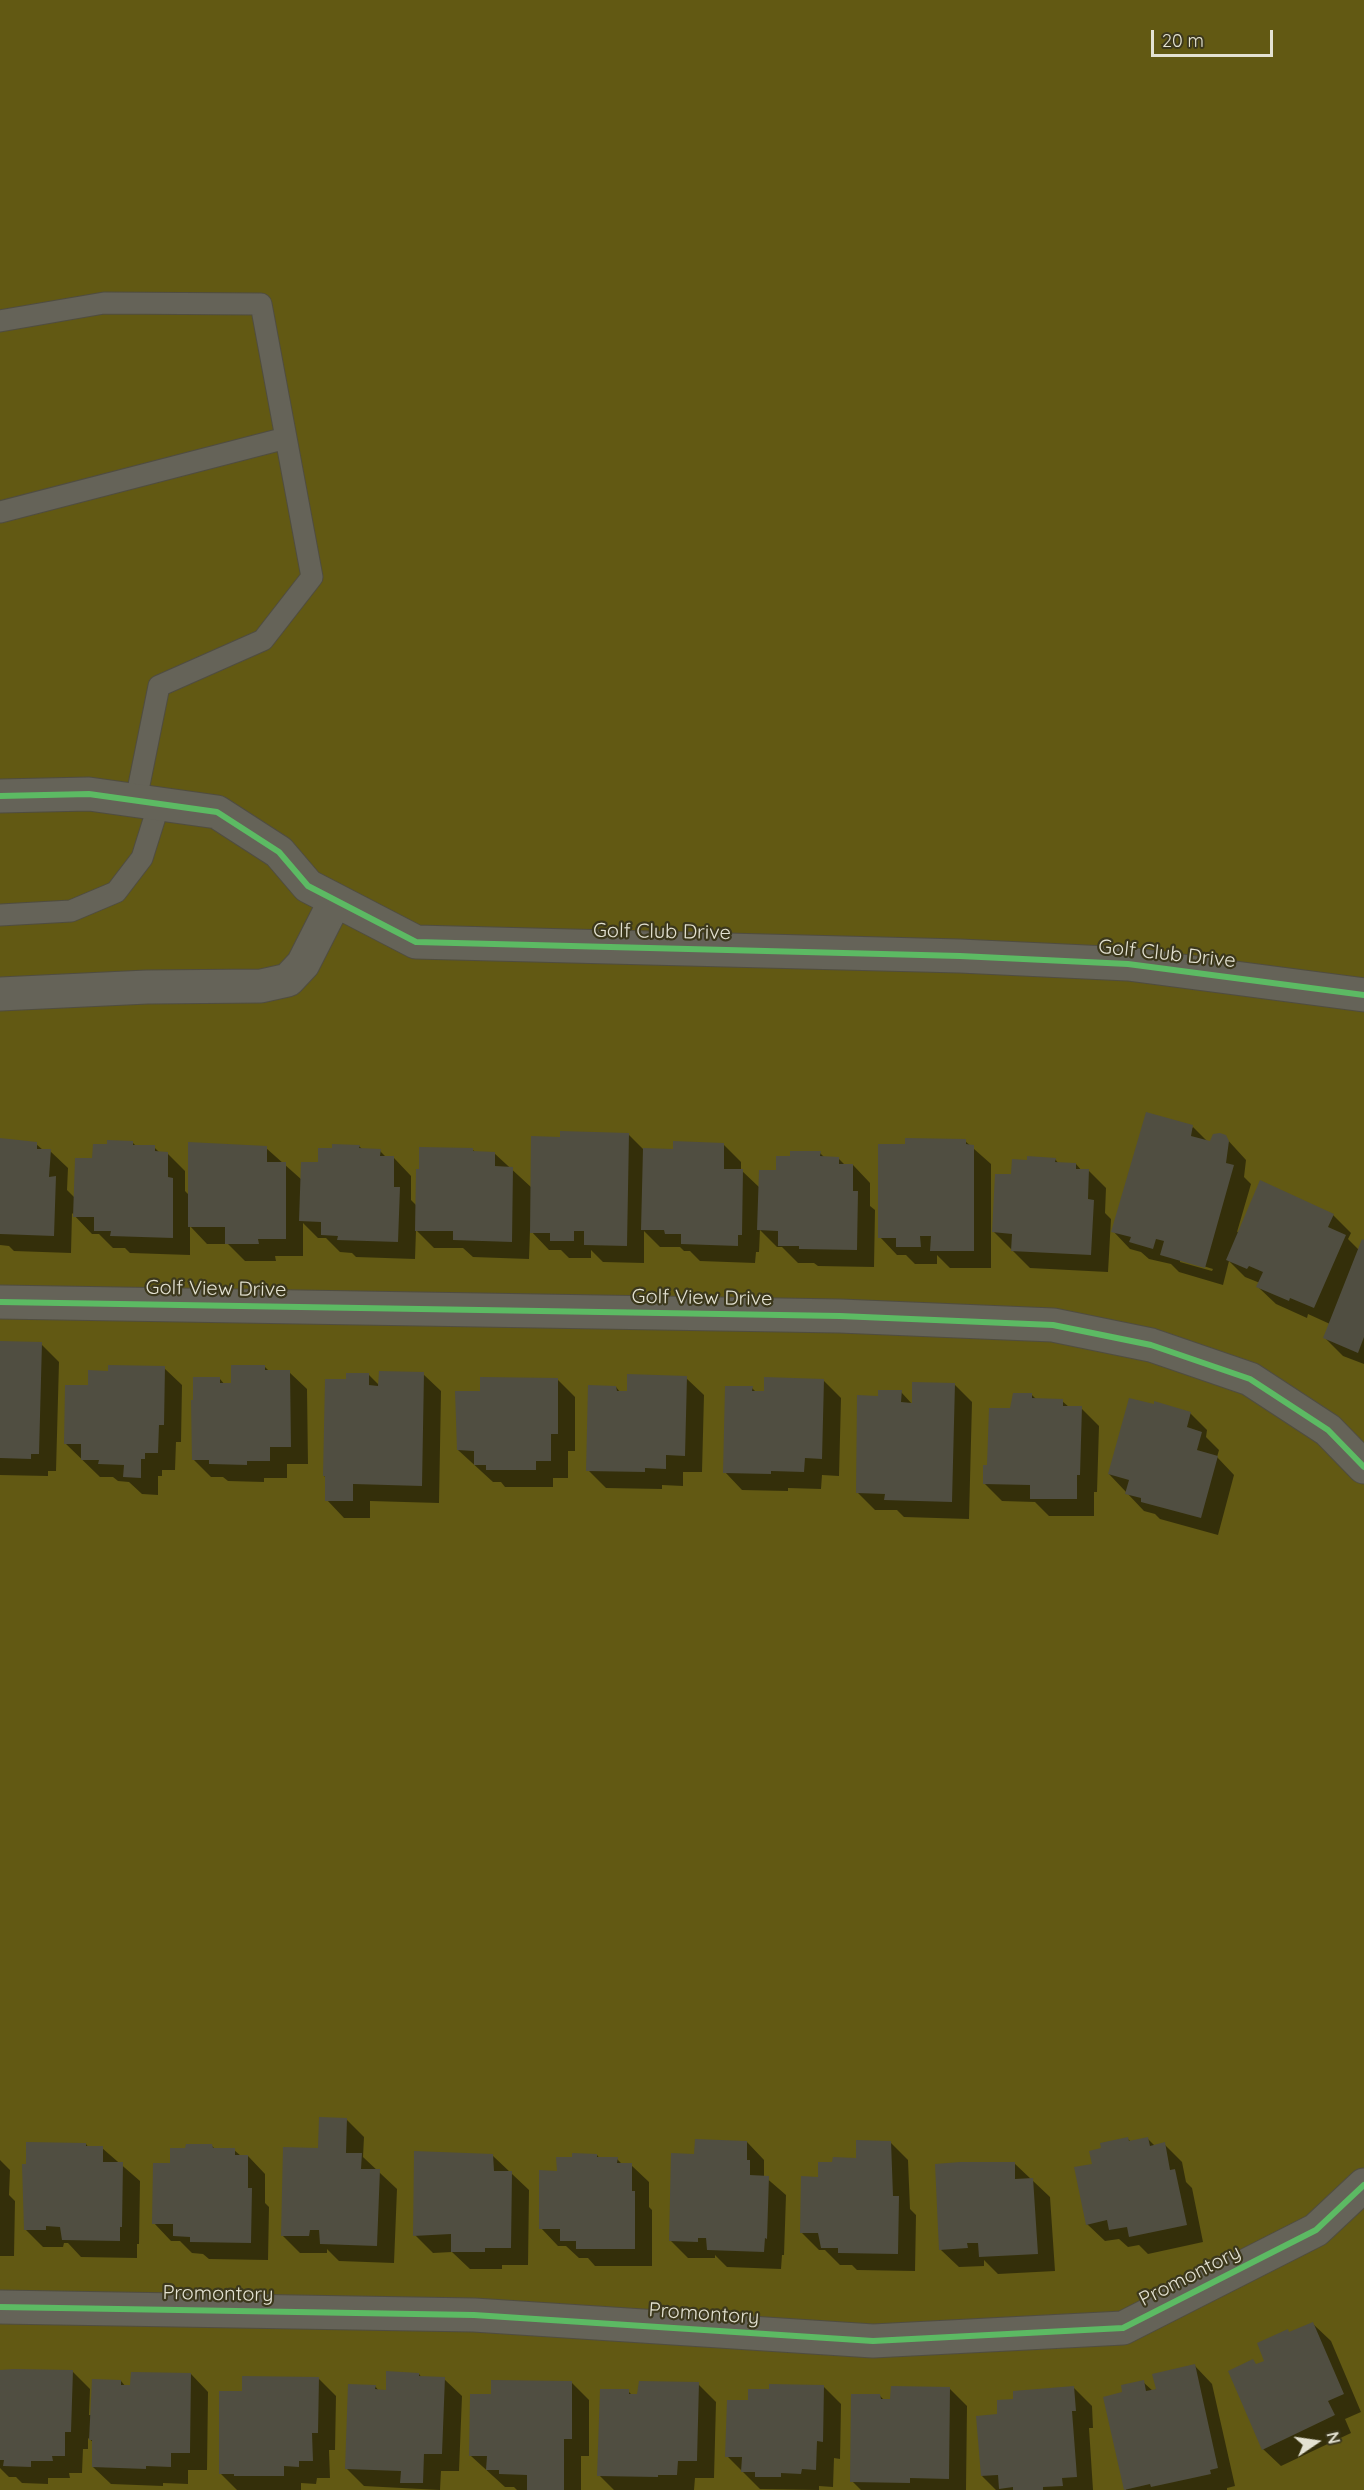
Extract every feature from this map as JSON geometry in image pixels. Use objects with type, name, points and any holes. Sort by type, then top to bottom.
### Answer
[{"type":"street","name":"Golf Club Drive","points":[[0,796],[89,794],[218,812],[279,852],[308,886],[416,942],[960,956],[1128,964],[1364,995]]},
{"type":"street","points":[[0,994],[147,987],[261,986],[288,980],[303,963],[335,901]]},
{"type":"street","name":"Golf View Drive","points":[[0,1302],[840,1316],[1053,1325],[1151,1345],[1250,1379],[1328,1430],[1364,1467]]},
{"type":"street","name":"Promontory","points":[[0,2307],[474,2315],[873,2341],[1123,2328],[1316,2230],[1364,2185]]},
{"type":"lane","points":[[0,321],[104,303],[261,304],[312,577],[263,640],[159,686],[142,858],[116,892],[71,911],[0,915]]},
{"type":"lane","points":[[0,512],[286,438]]},
{"type":"shaded area","points":[[0,0],[1364,0],[1364,2490],[0,2490]]},
{"type":"building","points":[[1146,1112],[1193,1125],[1191,1136],[1210,1141],[1213,1134],[1220,1133],[1226,1135],[1229,1141],[1226,1163],[1234,1165],[1205,1268],[1160,1255],[1164,1241],[1156,1239],[1153,1249],[1129,1242],[1131,1237],[1111,1232]]},
{"type":"building","points":[[560,1131],[629,1133],[627,1246],[584,1245],[584,1231],[574,1231],[574,1241],[550,1241],[550,1233],[530,1233],[531,1136],[560,1137]]},
{"type":"building","points":[[0,1138],[37,1142],[37,1149],[51,1149],[49,1177],[56,1176],[54,1236],[0,1234]]},
{"type":"building","points":[[905,1138],[966,1139],[966,1144],[974,1145],[974,1251],[930,1251],[931,1236],[920,1236],[921,1247],[896,1247],[896,1238],[878,1238],[878,1144],[905,1144]]},
{"type":"building","points":[[107,1140],[133,1141],[133,1145],[155,1145],[155,1151],[168,1152],[168,1177],[173,1178],[173,1238],[110,1236],[111,1231],[94,1231],[94,1217],[73,1217],[75,1158],[92,1158],[93,1144],[107,1144]]},
{"type":"building","points":[[673,1141],[724,1143],[724,1169],[743,1169],[742,1235],[738,1235],[738,1246],[681,1244],[681,1234],[665,1234],[664,1230],[641,1230],[643,1148],[673,1149]]},
{"type":"building","points":[[188,1142],[267,1146],[267,1162],[286,1162],[286,1239],[258,1239],[259,1244],[225,1244],[225,1227],[188,1227]]},
{"type":"building","points":[[332,1144],[360,1145],[359,1148],[381,1149],[380,1156],[394,1156],[394,1187],[400,1187],[398,1242],[337,1240],[338,1236],[321,1235],[321,1222],[299,1221],[301,1162],[318,1162],[318,1148],[332,1148]]},
{"type":"building","points":[[419,1147],[473,1148],[473,1151],[495,1152],[495,1166],[513,1167],[512,1242],[453,1240],[453,1231],[415,1231],[416,1169],[419,1169]]},
{"type":"building","points":[[790,1151],[821,1151],[820,1156],[839,1157],[839,1164],[853,1164],[853,1191],[858,1191],[857,1250],[799,1249],[799,1246],[778,1246],[778,1231],[757,1230],[759,1170],[776,1170],[776,1156],[790,1156]]},
{"type":"building","points":[[1027,1156],[1056,1158],[1055,1162],[1076,1163],[1076,1169],[1089,1169],[1088,1199],[1094,1200],[1091,1255],[1011,1251],[1012,1234],[992,1232],[995,1174],[1011,1174],[1012,1159],[1027,1160]]},
{"type":"building","points":[[1260,1180],[1334,1214],[1328,1227],[1346,1235],[1314,1308],[1290,1298],[1289,1301],[1256,1287],[1263,1272],[1249,1266],[1247,1269],[1226,1260]]},
{"type":"building","points":[[1362,1239],[1364,1240],[1364,1337],[1358,1353],[1323,1338]]},
{"type":"building","points":[[0,1341],[42,1342],[39,1454],[31,1454],[31,1459],[0,1458]]},
{"type":"building","points":[[108,1365],[165,1366],[164,1425],[159,1425],[158,1453],[145,1453],[145,1459],[141,1459],[141,1478],[123,1477],[124,1465],[98,1464],[99,1460],[81,1460],[81,1444],[64,1444],[65,1385],[88,1385],[88,1370],[108,1371]]},
{"type":"building","points":[[231,1365],[265,1365],[265,1370],[290,1370],[291,1447],[270,1447],[270,1461],[247,1461],[247,1465],[209,1464],[209,1460],[192,1460],[193,1377],[220,1377],[220,1383],[231,1383]]},
{"type":"building","points":[[379,1371],[424,1372],[422,1486],[353,1484],[353,1501],[325,1501],[325,1476],[323,1476],[325,1379],[346,1379],[346,1373],[369,1373],[369,1385],[378,1386]]},
{"type":"building","points":[[627,1374],[687,1376],[685,1456],[666,1455],[666,1469],[645,1468],[645,1472],[586,1471],[588,1385],[616,1386],[617,1391],[627,1391]]},
{"type":"building","points":[[480,1377],[558,1378],[558,1434],[551,1434],[551,1461],[536,1461],[536,1470],[486,1470],[486,1465],[474,1465],[474,1451],[457,1450],[455,1391],[480,1391]]},
{"type":"building","points":[[764,1377],[824,1379],[822,1459],[805,1458],[804,1472],[723,1473],[725,1386],[753,1386],[752,1391],[764,1391]]},
{"type":"building","points":[[912,1382],[955,1383],[952,1502],[884,1500],[885,1494],[856,1493],[857,1395],[878,1396],[878,1390],[902,1390],[901,1402],[912,1403]]},
{"type":"building","points":[[1013,1393],[1032,1393],[1032,1398],[1063,1399],[1063,1406],[1082,1406],[1077,1499],[1030,1499],[1030,1485],[983,1484],[983,1465],[987,1465],[989,1408],[1010,1408]]},
{"type":"building","points":[[1129,1398],[1154,1404],[1154,1401],[1191,1412],[1187,1427],[1202,1432],[1197,1450],[1218,1456],[1201,1518],[1141,1502],[1141,1498],[1125,1494],[1129,1480],[1108,1474]]},
{"type":"building","points":[[319,2117],[347,2118],[346,2153],[362,2153],[361,2169],[380,2169],[377,2246],[320,2244],[319,2230],[310,2230],[309,2236],[281,2236],[283,2147],[318,2148]]},
{"type":"building","points":[[1128,2137],[1129,2141],[1148,2137],[1150,2146],[1165,2142],[1170,2170],[1175,2169],[1187,2225],[1129,2237],[1127,2227],[1109,2230],[1107,2220],[1086,2225],[1074,2167],[1092,2164],[1089,2151],[1101,2148],[1100,2143]]},
{"type":"building","points":[[695,2139],[747,2141],[750,2175],[769,2176],[767,2239],[765,2238],[764,2252],[707,2250],[706,2238],[698,2238],[698,2242],[669,2241],[671,2153],[694,2154]]},
{"type":"building","points":[[856,2140],[891,2141],[893,2196],[899,2196],[898,2254],[838,2253],[838,2248],[821,2248],[818,2233],[800,2233],[801,2176],[818,2177],[818,2162],[832,2162],[833,2157],[856,2158]]},
{"type":"building","points":[[26,2142],[86,2143],[86,2146],[103,2146],[103,2162],[123,2162],[120,2241],[62,2240],[60,2227],[46,2226],[46,2230],[24,2230],[22,2164],[26,2164]]},
{"type":"building","points":[[186,2144],[212,2144],[213,2148],[235,2148],[235,2155],[248,2155],[248,2188],[252,2188],[251,2243],[190,2242],[190,2237],[173,2236],[173,2224],[152,2224],[153,2163],[170,2163],[170,2148],[185,2148]]},
{"type":"building","points":[[414,2151],[493,2154],[494,2171],[512,2171],[511,2248],[485,2248],[485,2252],[451,2252],[451,2234],[413,2236]]},
{"type":"building","points":[[572,2153],[597,2154],[597,2157],[618,2157],[617,2163],[632,2163],[632,2191],[635,2191],[635,2249],[576,2249],[576,2241],[560,2241],[560,2229],[539,2229],[539,2170],[557,2171],[556,2157],[572,2157]]},
{"type":"building","points":[[1015,2162],[1015,2179],[1033,2178],[1038,2254],[979,2257],[978,2243],[967,2243],[968,2248],[939,2250],[935,2164]]},
{"type":"building","points":[[1313,2322],[1344,2394],[1328,2401],[1335,2415],[1262,2450],[1228,2371],[1253,2359],[1256,2364],[1264,2361],[1257,2343],[1288,2329],[1289,2332]]},
{"type":"building","points":[[1195,2364],[1218,2468],[1210,2470],[1211,2474],[1151,2487],[1150,2484],[1124,2490],[1103,2397],[1122,2392],[1121,2385],[1144,2380],[1146,2391],[1156,2389],[1152,2374]]},
{"type":"building","points":[[0,2370],[73,2370],[71,2432],[65,2432],[65,2456],[52,2456],[53,2461],[31,2461],[31,2467],[3,2466],[4,2460],[0,2460]]},
{"type":"building","points":[[386,2371],[445,2377],[442,2454],[424,2454],[423,2483],[400,2483],[401,2471],[345,2469],[348,2384],[376,2385],[375,2389],[386,2390]]},
{"type":"building","points":[[131,2372],[191,2373],[190,2453],[171,2453],[171,2467],[146,2466],[146,2469],[92,2467],[92,2440],[89,2440],[92,2379],[121,2380],[121,2385],[130,2385]]},
{"type":"building","points":[[242,2376],[319,2377],[318,2433],[312,2433],[313,2461],[299,2461],[299,2467],[284,2466],[284,2476],[219,2474],[219,2391],[242,2391]]},
{"type":"building","points":[[491,2380],[572,2381],[572,2439],[564,2439],[564,2490],[527,2490],[527,2475],[499,2474],[499,2470],[486,2470],[487,2456],[469,2456],[470,2394],[491,2394]]},
{"type":"building","points":[[639,2381],[699,2382],[697,2461],[678,2461],[677,2475],[597,2476],[600,2389],[629,2389],[629,2394],[637,2394]]},
{"type":"building","points":[[769,2384],[824,2385],[823,2442],[817,2441],[816,2470],[802,2469],[801,2474],[781,2473],[781,2477],[755,2477],[755,2472],[741,2472],[742,2457],[725,2457],[727,2400],[748,2400],[748,2389],[769,2389]]},
{"type":"building","points":[[891,2386],[950,2387],[949,2479],[910,2478],[910,2483],[850,2482],[851,2394],[880,2394],[881,2399],[890,2399]]},
{"type":"building","points":[[1074,2386],[1076,2411],[1072,2411],[1077,2477],[1062,2478],[1063,2486],[1043,2487],[1043,2490],[1013,2490],[1013,2487],[999,2489],[998,2475],[981,2476],[976,2416],[997,2414],[997,2400],[1013,2399],[1013,2391]]},
{"type":"cycle path","points":[[0,796],[89,794],[217,812],[279,852],[308,886],[416,942],[960,956],[1128,964],[1364,995]]},
{"type":"cycle path","points":[[0,1302],[840,1316],[1053,1325],[1151,1345],[1250,1379],[1328,1430],[1364,1467]]},
{"type":"cycle path","points":[[0,2307],[474,2315],[873,2341],[1123,2328],[1316,2230],[1364,2185]]}]
